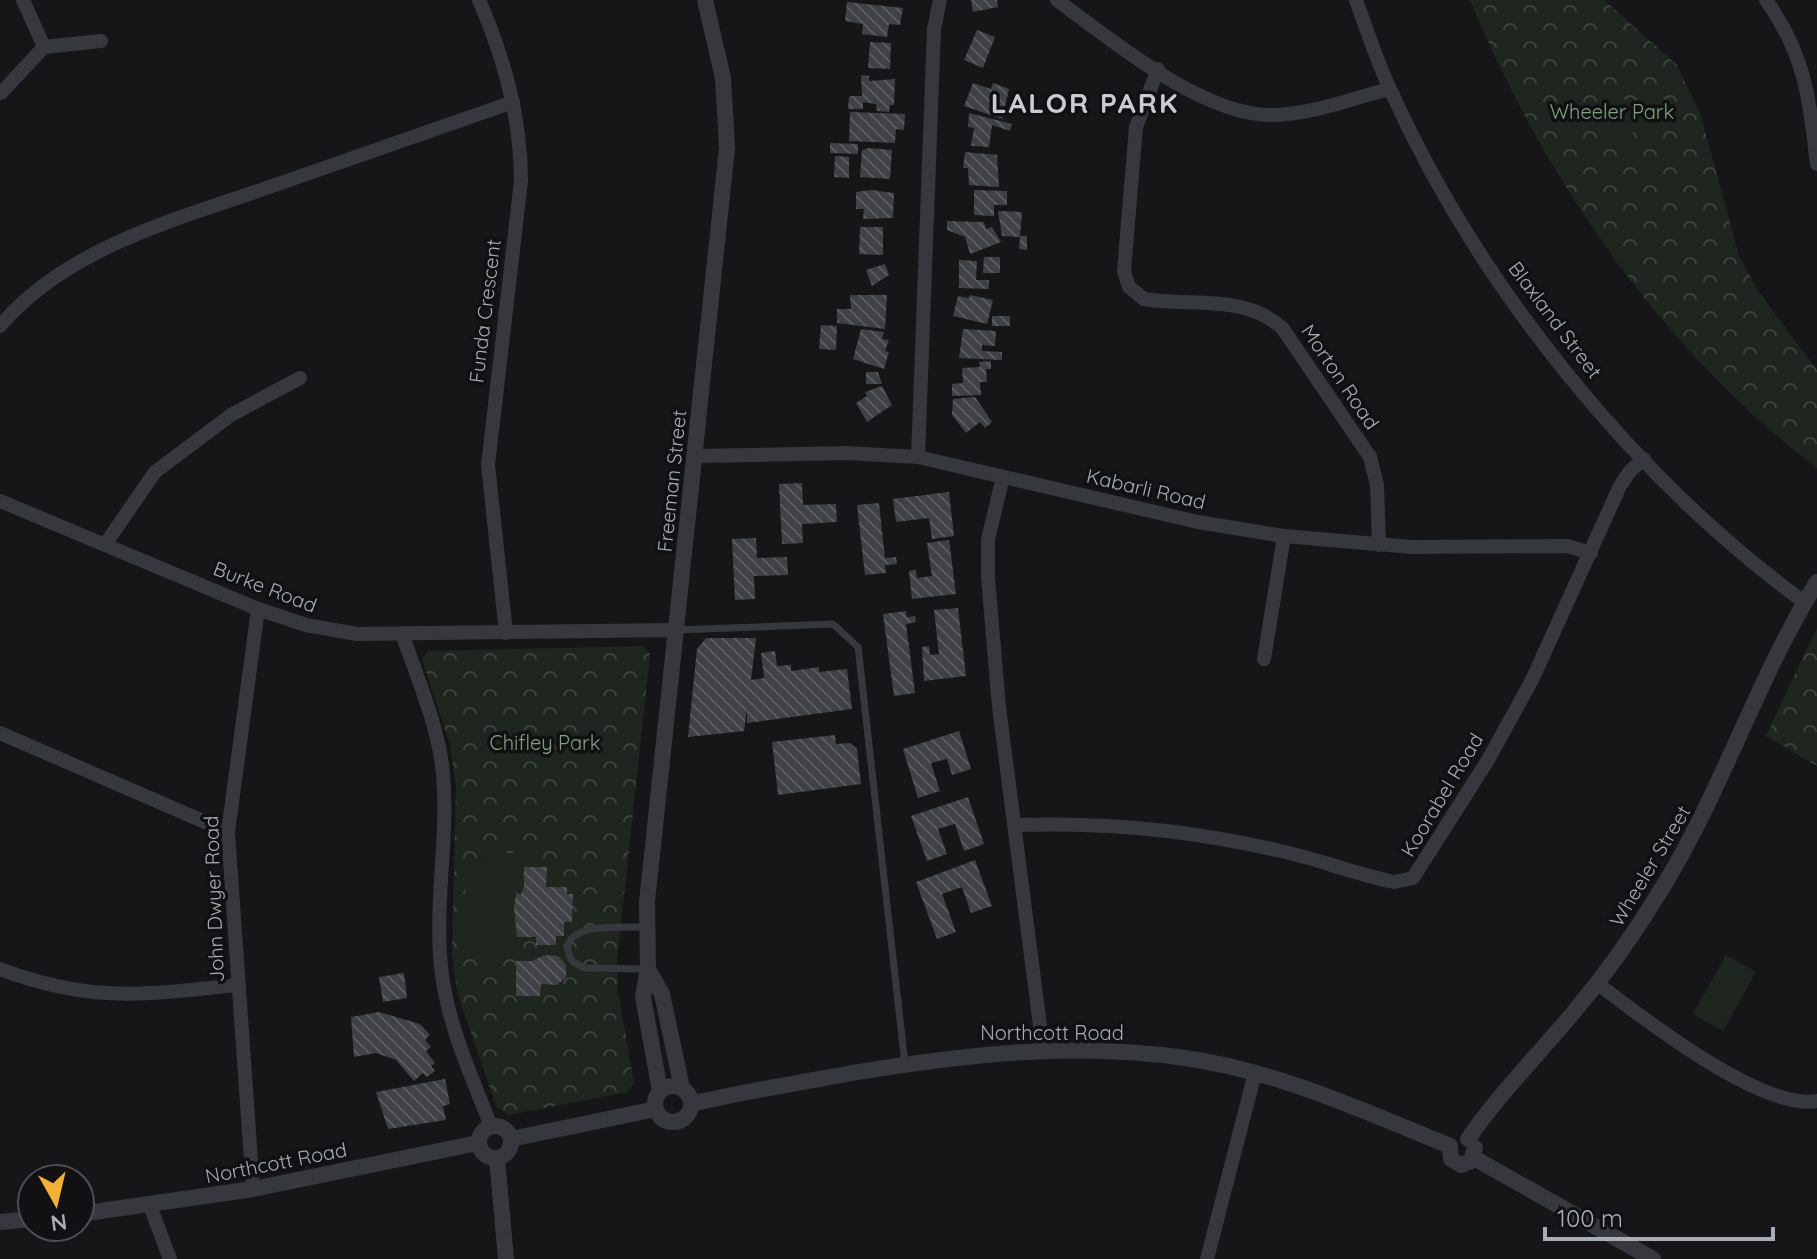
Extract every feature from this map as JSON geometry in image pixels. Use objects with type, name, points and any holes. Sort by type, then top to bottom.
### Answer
[{"type":"street","points":[[23,0],[44,47]]},
{"type":"street","name":"Funda Crescent","points":[[479,0],[495,36],[521,141],[521,181],[488,476],[506,633]]},
{"type":"street","name":"Freeman Street","points":[[660,1091],[643,997],[648,969],[647,927],[654,819],[728,138],[720,54],[705,0]]},
{"type":"street","points":[[918,457],[934,29],[940,0]]},
{"type":"street","points":[[1058,0],[1208,100],[1256,114],[1313,109],[1389,89]]},
{"type":"street","name":"Blaxland Street","points":[[1356,0],[1389,89],[1440,187],[1483,258],[1577,383],[1644,459],[1738,550],[1804,602]]},
{"type":"street","points":[[1766,0],[1801,62],[1812,113],[1817,164]]},
{"type":"street","points":[[1,93],[44,47],[101,41]]},
{"type":"street","name":"Morton Road","points":[[1158,69],[1141,108],[1134,137],[1124,271],[1129,287],[1144,299],[1248,307],[1265,314],[1283,329],[1373,464],[1377,485],[1379,545]]},
{"type":"street","points":[[0,326],[34,294],[66,271],[146,230],[513,102]]},
{"type":"street","points":[[106,543],[155,472],[231,415],[300,378]]},
{"type":"street","name":"Kabarli Road","points":[[695,456],[846,453],[918,457],[1198,522],[1284,536],[1379,545],[1567,546],[1591,553]]},
{"type":"street","name":"Koorabel Road","points":[[1015,825],[1094,825],[1192,834],[1278,850],[1394,882],[1413,878],[1422,869],[1503,734],[1532,680],[1620,486],[1644,459]]},
{"type":"street","points":[[1003,477],[988,539],[988,577],[999,707],[1043,1049]]},
{"type":"street","name":"Burke Road","points":[[0,501],[258,609],[338,632],[676,630]]},
{"type":"street","points":[[1264,659],[1284,536]]},
{"type":"street","name":"Wheeler Street","points":[[1468,1139],[1494,1103],[1597,983],[1646,915],[1706,812],[1804,602],[1817,582]]},
{"type":"street","name":"John Dwyer Road","points":[[253,1189],[228,832],[258,609]]},
{"type":"street","points":[[402,633],[442,762],[445,827],[439,926],[442,979],[461,1045],[491,1126]]},
{"type":"street","points":[[0,733],[228,832]]},
{"type":"street","points":[[0,969],[29,980],[101,996],[135,996],[237,985]]},
{"type":"street","name":"Freeman Street","points":[[648,969],[662,994],[682,1088]]},
{"type":"street","points":[[1597,983],[1717,1067],[1790,1100],[1817,1101]]},
{"type":"street","name":"Northcott Road","points":[[691,1104],[965,1054],[1043,1049],[1186,1058],[1255,1073],[1350,1105],[1450,1146]]},
{"type":"street","points":[[1207,1259],[1255,1073]]},
{"type":"street","points":[[670,1086],[682,1088],[691,1104],[685,1117],[675,1122],[665,1120],[656,1109],[660,1091],[670,1086]]},
{"type":"street","points":[[511,1139],[656,1109]]},
{"type":"street","points":[[491,1126],[504,1128],[511,1139],[506,1154],[497,1158],[484,1155],[478,1143],[481,1132],[491,1126]]},
{"type":"street","points":[[1458,1138],[1468,1139],[1475,1146],[1474,1158],[1464,1165],[1455,1162],[1449,1153],[1450,1146],[1458,1138]]},
{"type":"street","name":"Northcott Road","points":[[96,1212],[253,1189],[478,1143]]},
{"type":"street","points":[[497,1158],[506,1259]]},
{"type":"street","points":[[1474,1158],[1653,1259]]},
{"type":"street","points":[[150,1206],[170,1259]]},
{"type":"lane","points":[[676,630],[833,624],[858,647],[905,1064]]},
{"type":"lane","points":[[647,927],[581,930],[571,938],[568,950],[572,961],[584,968],[648,969]]},
{"type":"green space","name":"Wheeler Park","points":[[1470,0],[1604,0],[1677,65],[1701,116],[1739,256],[1758,291],[1817,370],[1817,468],[1761,421],[1708,370],[1613,257],[1571,196],[1534,132]]},
{"type":"green space","points":[[1624,99],[1643,126],[1617,144],[1598,117]]},
{"type":"green space","points":[[1817,628],[1817,766],[1766,736]]},
{"type":"green space","name":"Chifley Park","points":[[643,646],[650,654],[617,961],[618,991],[634,1083],[627,1092],[509,1115],[497,1108],[457,992],[452,954],[456,785],[450,745],[422,659],[428,651]]},
{"type":"green space","points":[[493,853],[520,853],[514,907],[517,948],[474,955],[462,937],[466,878]]},
{"type":"green space","points":[[1726,955],[1756,972],[1723,1031],[1693,1014]]},
{"type":"building","points":[[971,0],[997,0],[998,7],[973,12]]},
{"type":"building","points":[[847,2],[903,8],[900,25],[889,24],[887,37],[862,34],[863,24],[845,21]]},
{"type":"building","points":[[977,30],[995,37],[983,68],[964,60]]},
{"type":"building","points":[[870,42],[891,43],[890,69],[868,68]]},
{"type":"building","points":[[861,75],[869,76],[869,81],[895,79],[894,105],[890,105],[889,112],[877,111],[876,104],[863,102],[863,109],[848,109],[849,96],[862,96]]},
{"type":"building","points":[[973,83],[991,89],[993,83],[1009,89],[1002,119],[964,106]]},
{"type":"building","points":[[850,112],[905,114],[904,130],[896,129],[895,143],[849,141]]},
{"type":"building","points":[[969,113],[1012,124],[1010,131],[992,125],[989,147],[971,146],[974,128],[968,127]]},
{"type":"building","points":[[830,143],[858,144],[858,154],[830,153]]},
{"type":"building","points":[[862,150],[892,150],[890,179],[860,177]]},
{"type":"building","points":[[965,152],[997,155],[999,187],[969,185],[968,168],[963,168]]},
{"type":"building","points":[[835,156],[849,157],[849,178],[834,177]]},
{"type":"building","points":[[974,190],[1007,191],[1007,205],[994,205],[994,216],[974,215]]},
{"type":"building","points":[[856,192],[894,193],[893,218],[863,219],[864,209],[856,209]]},
{"type":"building","points":[[998,211],[1022,212],[1020,236],[1027,236],[1027,250],[1019,249],[1020,237],[1002,236]]},
{"type":"building","points":[[947,221],[984,222],[986,229],[992,227],[1001,242],[970,254],[965,237],[947,230]]},
{"type":"building","points":[[860,227],[883,227],[883,255],[859,254]]},
{"type":"building","points":[[984,257],[1000,257],[1000,273],[983,273]]},
{"type":"building","points":[[959,260],[977,261],[976,280],[989,280],[989,289],[959,288]]},
{"type":"building","points":[[885,264],[889,275],[872,286],[866,270]]},
{"type":"building","points":[[850,295],[887,295],[885,329],[837,323],[837,309],[851,309]]},
{"type":"building","points":[[970,295],[993,300],[987,324],[953,316],[958,296],[969,298]]},
{"type":"building","points":[[992,316],[1010,316],[1010,326],[992,326]]},
{"type":"building","points":[[821,325],[837,326],[836,350],[819,349]]},
{"type":"building","points":[[861,329],[884,332],[882,339],[889,340],[884,369],[853,359]]},
{"type":"building","points":[[963,329],[996,331],[995,346],[982,345],[982,351],[1002,352],[1002,360],[959,358]]},
{"type":"building","points":[[991,361],[991,369],[986,369],[987,382],[980,382],[981,395],[952,396],[952,384],[963,383],[962,368],[980,367],[979,362]]},
{"type":"building","points":[[866,372],[878,372],[882,384],[866,384]]},
{"type":"building","points":[[882,386],[892,405],[867,422],[856,403],[867,396],[865,392]]},
{"type":"building","points":[[975,397],[992,422],[985,428],[980,422],[966,433],[952,415],[953,399]]},
{"type":"building","points":[[802,483],[803,505],[836,504],[837,522],[802,524],[803,543],[782,544],[779,484]]},
{"type":"building","points":[[949,492],[954,536],[932,539],[929,518],[896,522],[893,499]]},
{"type":"building","points":[[879,503],[885,558],[896,557],[897,564],[885,565],[886,573],[865,575],[857,505]]},
{"type":"building","points":[[756,538],[757,558],[787,557],[788,575],[754,576],[755,599],[735,600],[732,539]]},
{"type":"building","points":[[949,540],[956,594],[912,599],[909,571],[916,570],[917,578],[932,576],[927,543]]},
{"type":"building","points":[[958,608],[966,676],[924,681],[922,647],[929,646],[930,655],[939,654],[934,610]]},
{"type":"building","points":[[906,611],[907,617],[915,616],[916,622],[906,624],[915,693],[894,696],[883,614]]},
{"type":"building","points":[[706,638],[756,638],[751,680],[764,678],[761,653],[775,651],[777,666],[791,665],[791,671],[819,667],[819,672],[847,669],[852,709],[747,723],[747,709],[744,731],[688,737],[697,649]]},
{"type":"building","points":[[959,731],[971,769],[952,775],[947,759],[931,763],[940,791],[918,798],[903,749]]},
{"type":"building","points":[[835,735],[836,744],[850,743],[857,749],[861,784],[778,795],[772,742]]},
{"type":"building","points":[[968,797],[984,844],[964,851],[955,824],[938,829],[947,854],[927,861],[911,816]]},
{"type":"building","points":[[975,860],[992,906],[971,913],[962,887],[942,894],[956,932],[937,939],[916,882]]},
{"type":"building","points":[[524,867],[547,867],[546,887],[567,887],[567,894],[573,894],[572,922],[564,922],[564,936],[556,936],[556,945],[536,945],[536,937],[517,937],[514,907],[516,894],[521,894],[524,887]]},
{"type":"building","points":[[545,955],[558,956],[566,965],[566,977],[557,985],[541,984],[540,996],[516,996],[516,961],[532,961]]},
{"type":"building","points":[[404,973],[407,998],[383,1002],[379,977]]},
{"type":"building","points":[[379,1012],[420,1024],[430,1035],[425,1040],[431,1047],[426,1051],[435,1063],[431,1066],[435,1071],[427,1077],[423,1073],[414,1081],[396,1060],[376,1053],[354,1057],[351,1017]]},
{"type":"building","points":[[445,1079],[450,1104],[443,1106],[446,1120],[388,1129],[376,1092]]},
{"type":"district","name":"LALOR PARK","points":[[1085,103]]}]
